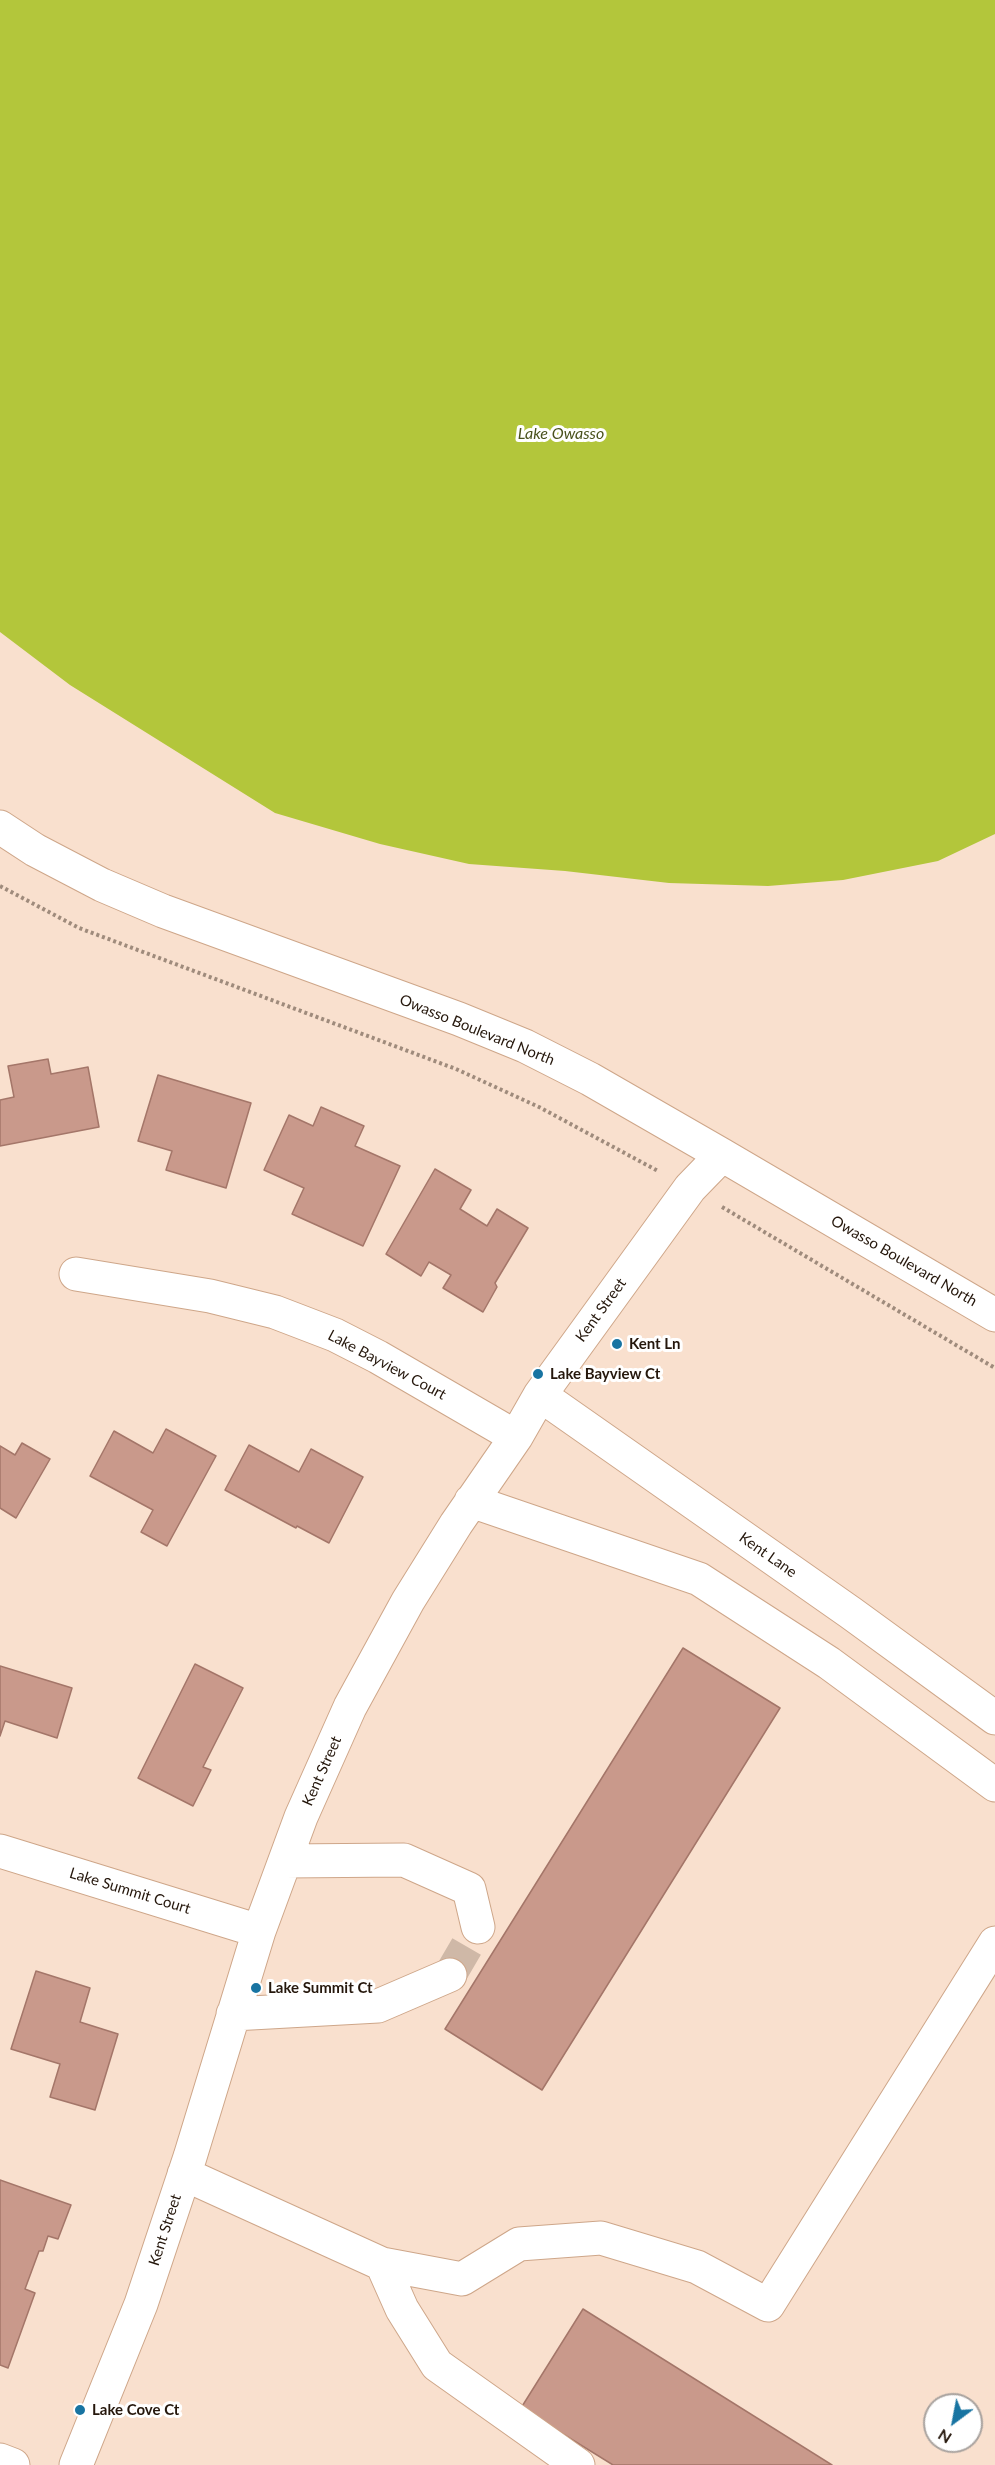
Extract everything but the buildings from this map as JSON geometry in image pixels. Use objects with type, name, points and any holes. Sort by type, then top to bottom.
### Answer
[{"type":"street","name":"Owasso Boulevard North","points":[[0,827],[35,850],[102,885],[163,911],[459,1019],[525,1046],[590,1079],[995,1315]]},
{"type":"street","name":"Kent Street","points":[[76,2465],[141,2304],[184,2174],[259,1930],[301,1817],[350,1707],[408,1601],[471,1501],[516,1437],[540,1395],[690,1188],[722,1155]]},
{"type":"street","name":"Lake Bayview Court","points":[[76,1274],[210,1296],[275,1312],[335,1335],[378,1357],[516,1437]]},
{"type":"street","name":"Kent Lane","points":[[540,1395],[851,1613],[995,1718]]},
{"type":"street","points":[[471,1501],[699,1579],[829,1663],[995,1785]]},
{"type":"street","name":"Lake Summit Court","points":[[0,1851],[259,1930]]},
{"type":"street","points":[[285,1861],[404,1860],[469,1889],[478,1928]]},
{"type":"street","points":[[184,2174],[382,2264],[462,2279],[519,2244],[601,2238],[697,2267],[768,2305],[995,1943]]},
{"type":"street","points":[[233,2014],[378,2006],[450,1975]]},
{"type":"street","points":[[382,2264],[402,2309],[437,2365],[578,2465]]},
{"type":"street","points":[[0,2460],[12,2465]]},
{"type":"path","points":[[0,886],[79,928],[456,1069],[539,1107],[690,1188],[995,1368]]},
{"type":"water","name":"Lake Owasso","points":[[0,0],[995,0],[995,834],[938,861],[843,880],[768,886],[669,883],[565,871],[469,864],[380,844],[275,813],[70,685],[0,632]]},
{"type":"tunnel","points":[[450,1975],[478,1927]]},
{"type":"place","name":"Kent Ln","points":[[617,1344]]},
{"type":"place","name":"Lake Bayview Ct","points":[[538,1374]]},
{"type":"place","name":"Lake Summit Ct","points":[[256,1988]]},
{"type":"place","name":"Lake Cove Ct","points":[[80,2410]]}]
